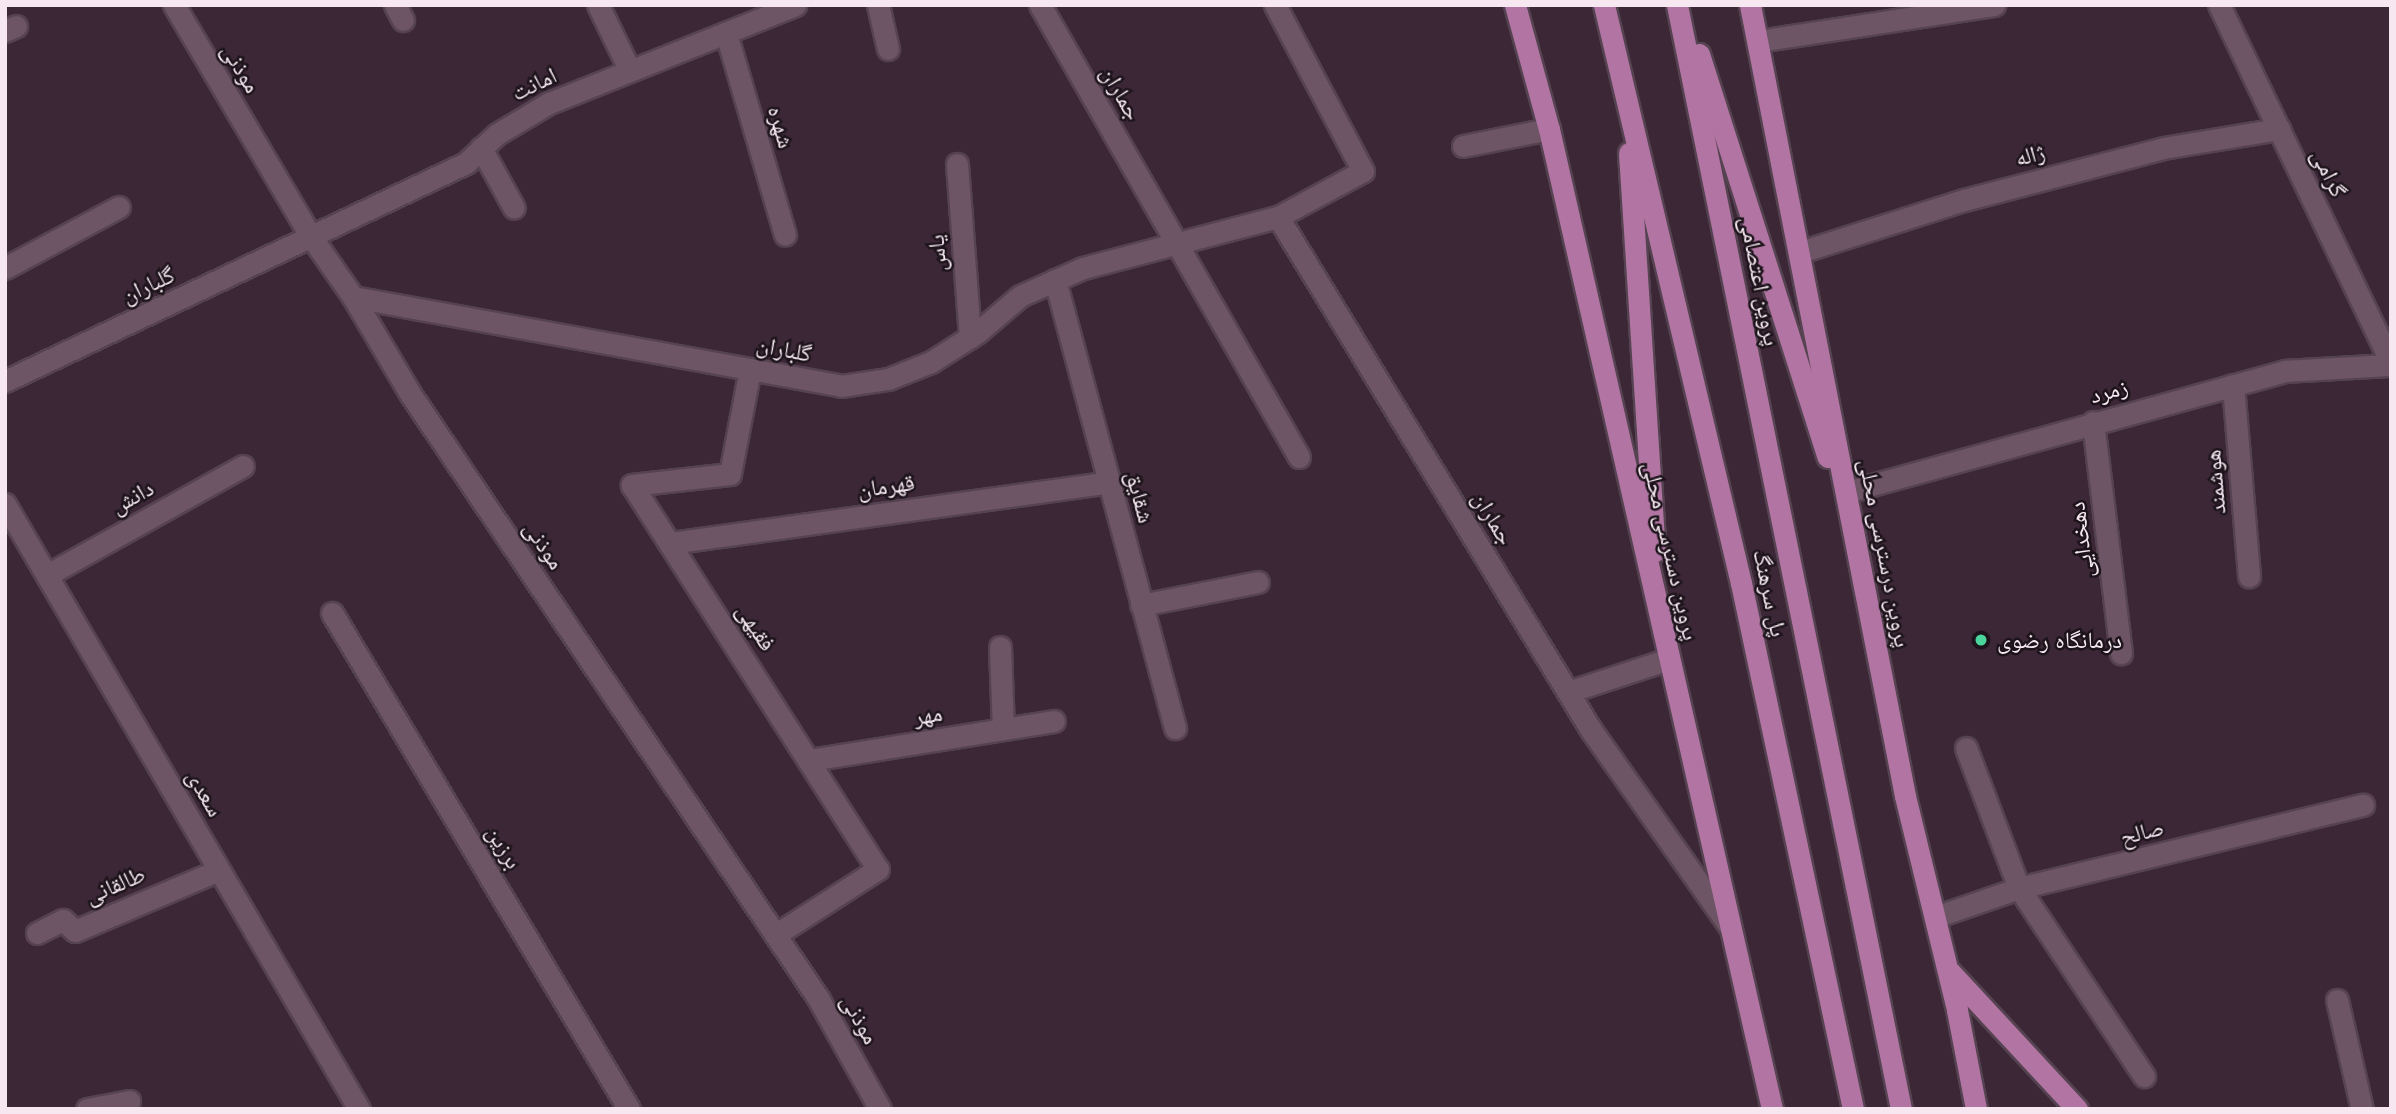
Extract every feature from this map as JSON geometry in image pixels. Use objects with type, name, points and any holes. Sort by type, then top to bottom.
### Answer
[{"type":"main road","name":"پروین دسترسی محلی","points":[[1516,5],[1549,129],[1772,1109]]},
{"type":"main road","points":[[1604,5],[1625,92],[1659,616]]},
{"type":"main road","name":"پروین اعتصامی","points":[[1677,5],[1791,567]]},
{"type":"main road","points":[[1684,5],[1857,549]]},
{"type":"main road","name":"پروین درسترسی محلی","points":[[1750,5],[1905,796],[1948,970],[1976,1109]]},
{"type":"main road","name":"پل سرهنگ","points":[[1625,92],[1741,583],[1853,1109]]},
{"type":"main road","name":"پل سرهنگ","points":[[1791,567],[1901,1109]]},
{"type":"main road","points":[[1948,970],[2077,1109]]},
{"type":"main road","points":[[1957,1010],[1960,1109]]},
{"type":"main road","points":[[1761,1065],[1766,1109]]},
{"type":"main road","points":[[1761,1065],[1778,1109]]},
{"type":"street","name":"موذنی","points":[[174,5],[312,238],[353,297],[411,396],[818,998],[880,1109]]},
{"type":"street","points":[[598,5],[630,71]]},
{"type":"street","name":"امانت","points":[[312,238],[466,163],[497,134],[549,103],[795,5]]},
{"type":"street","points":[[878,5],[888,49]]},
{"type":"street","name":"جماران","points":[[1040,5],[1299,457]]},
{"type":"street","points":[[1177,243],[1278,217],[1363,171],[1275,5]]},
{"type":"street","points":[[1758,41],[1994,5]]},
{"type":"street","name":"گرامی","points":[[2219,5],[2391,364]]},
{"type":"street","name":"شهره","points":[[726,33],[785,235]]},
{"type":"street","points":[[1464,146],[1549,129]]},
{"type":"street","name":"ژاله","points":[[1800,252],[1964,200],[2163,148],[2279,129]]},
{"type":"street","points":[[481,148],[514,208]]},
{"type":"street","name":"یاس","points":[[957,164],[970,338]]},
{"type":"street","points":[[5,268],[119,207]]},
{"type":"street","name":"جماران","points":[[1278,217],[1591,730],[1730,926]]},
{"type":"street","name":"گلباران","points":[[5,381],[312,238]]},
{"type":"street","name":"گلباران","points":[[353,297],[841,386],[888,379],[931,362],[970,338],[1020,296],[1083,268],[1177,243]]},
{"type":"street","name":"شقایق","points":[[1055,280],[1175,728]]},
{"type":"street","name":"زمرد","points":[[1846,492],[2286,371],[2391,364]]},
{"type":"street","name":"فقیهی","points":[[750,369],[730,474],[632,485],[878,869],[775,935]]},
{"type":"street","name":"هوشمند","points":[[2233,384],[2249,576]]},
{"type":"street","name":"دهخدایی","points":[[2093,422],[2121,653]]},
{"type":"street","name":"دانش","points":[[47,575],[243,466]]},
{"type":"street","name":"قهرمان","points":[[671,543],[1109,482]]},
{"type":"street","name":"سعدی","points":[[5,504],[359,1109]]},
{"type":"street","points":[[1142,605],[1258,582]]},
{"type":"street","name":"برزین","points":[[332,613],[629,1109]]},
{"type":"street","points":[[1000,647],[1003,730]]},
{"type":"street","points":[[1567,692],[1669,659]]},
{"type":"street","name":"مهر","points":[[810,760],[1054,721]]},
{"type":"street","points":[[1966,748],[2019,888],[2144,1076]]},
{"type":"street","name":"صالح","points":[[1935,917],[2019,888],[2363,805]]},
{"type":"street","name":"طالقانی","points":[[37,933],[63,920],[75,931],[219,870]]},
{"type":"street","points":[[2337,1000],[2362,1109]]},
{"type":"street","points":[[87,1109],[130,1101]]},
{"type":"place","name":"درمانگاه رضوی","points":[[1981,640]]}]
